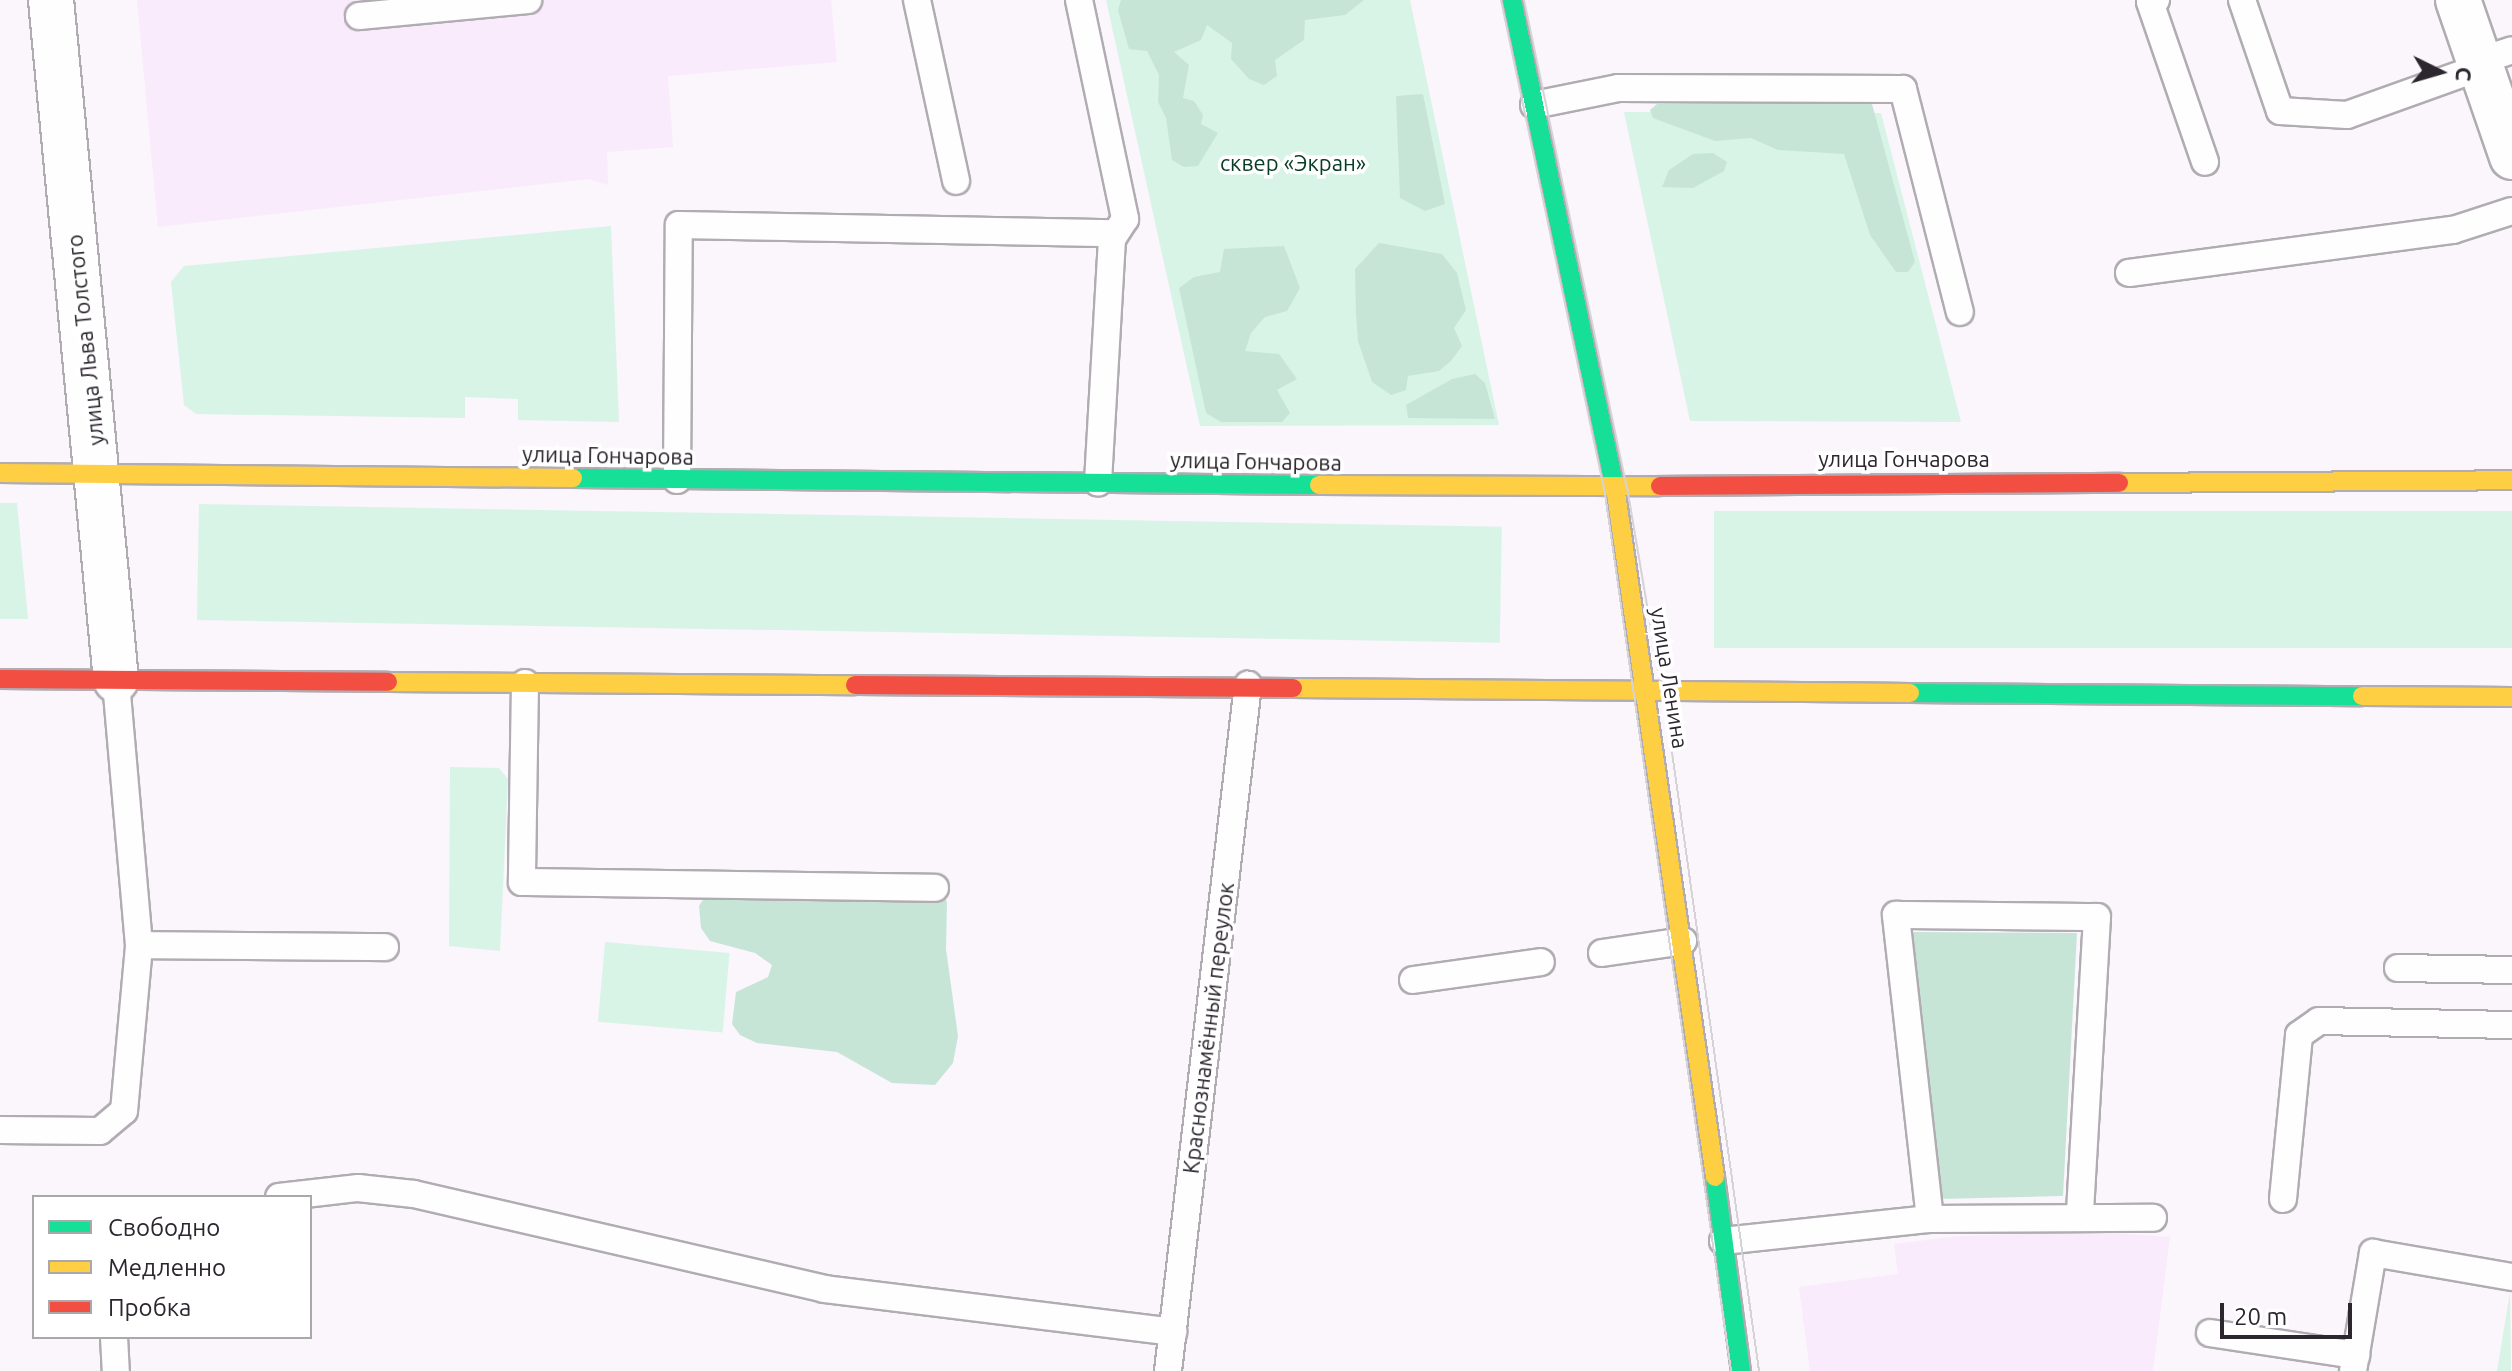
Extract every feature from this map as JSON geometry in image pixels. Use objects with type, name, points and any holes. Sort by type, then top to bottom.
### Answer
[{"type":"main road","name":"улица Ленина","points":[[1512,0],[1615,487],[1648,687],[1741,1371]]},
{"type":"main road","name":"улица Гончарова","points":[[0,473],[1615,487],[2512,480]]},
{"type":"main road","points":[[0,679],[1648,687],[2512,697]]},
{"type":"street","name":"улица Льва Толстого","points":[[51,0],[116,680]]},
{"type":"street","points":[[2458,0],[2491,60],[2512,157]]},
{"type":"lane","points":[[359,16],[528,0]]},
{"type":"lane","points":[[917,0],[956,181]]},
{"type":"lane","points":[[1079,0],[1125,219],[1113,233],[1098,483]]},
{"type":"lane","points":[[2156,0],[2150,2],[2205,162]]},
{"type":"lane","points":[[2242,0],[2280,111],[2347,115],[2491,60]]},
{"type":"lane","points":[[1534,105],[1618,88],[1903,89],[1960,312]]},
{"type":"lane","points":[[2129,273],[2453,230],[2512,211]]},
{"type":"lane","points":[[677,480],[679,225],[1113,233]]},
{"type":"lane","points":[[0,1130],[100,1131],[124,1111],[139,945],[116,680]]},
{"type":"lane","points":[[525,683],[522,882],[935,888]]},
{"type":"lane","name":"Краснознамённый переулок","points":[[1168,1371],[1248,685]]},
{"type":"lane","points":[[1930,1219],[1896,915],[2097,917],[2080,1215]]},
{"type":"lane","points":[[1602,953],[1683,941]]},
{"type":"lane","points":[[139,945],[385,947]]},
{"type":"lane","points":[[1413,980],[1541,962]]},
{"type":"lane","points":[[2398,968],[2512,970]]},
{"type":"lane","points":[[2283,1199],[2299,1035],[2319,1021],[2512,1025]]},
{"type":"lane","points":[[297,1195],[358,1188],[414,1194],[824,1289],[1173,1332]]},
{"type":"lane","points":[[1723,1241],[1930,1219],[2080,1215],[2153,1218]]},
{"type":"lane","points":[[2210,1333],[2354,1363],[2373,1253],[2512,1277]]},
{"type":"lane","points":[[114,1339],[116,1371]]},
{"type":"shaded area","points":[[137,0],[831,0],[837,62],[668,76],[673,147],[607,152],[608,185],[588,179],[158,227]]},
{"type":"shaded area","points":[[2098,1232],[2170,1237],[2153,1371],[1810,1371],[1799,1287],[1898,1274],[1894,1244],[1959,1236]]},
{"type":"green space","name":"сквер «Экран»","points":[[1106,0],[1410,0],[1499,425],[1200,426]]},
{"type":"green space","points":[[1121,0],[1364,0],[1345,15],[1305,20],[1304,40],[1275,60],[1277,76],[1264,85],[1249,79],[1231,59],[1232,43],[1207,25],[1201,40],[1174,52],[1189,65],[1183,98],[1194,101],[1203,115],[1201,124],[1218,133],[1198,166],[1184,167],[1172,160],[1166,118],[1158,102],[1159,75],[1147,51],[1129,49],[1118,10]]},
{"type":"green space","points":[[1423,94],[1445,204],[1425,211],[1400,198],[1396,96]]},
{"type":"green space","points":[[1657,104],[1872,104],[1915,262],[1908,272],[1896,272],[1870,235],[1844,154],[1778,150],[1751,138],[1715,141],[1653,118],[1650,110]]},
{"type":"green space","points":[[1624,112],[1881,113],[1961,422],[1690,421]]},
{"type":"green space","points":[[1713,153],[1727,162],[1724,171],[1693,188],[1662,187],[1669,170],[1693,154]]},
{"type":"green space","points":[[611,226],[619,422],[518,420],[518,399],[465,397],[465,418],[196,414],[184,405],[171,282],[184,266]]},
{"type":"green space","points":[[1379,243],[1442,254],[1457,273],[1466,310],[1454,328],[1462,346],[1451,361],[1439,371],[1408,376],[1406,390],[1391,395],[1372,382],[1358,341],[1355,269]]},
{"type":"green space","points":[[1284,246],[1300,288],[1287,311],[1265,317],[1251,333],[1245,351],[1279,354],[1297,379],[1277,390],[1290,413],[1282,422],[1221,422],[1206,413],[1179,288],[1194,277],[1220,272],[1224,249]]},
{"type":"green space","points":[[1475,374],[1485,383],[1495,419],[1408,418],[1406,405],[1452,379]]},
{"type":"green space","points":[[0,503],[17,503],[28,619],[0,619]]},
{"type":"green space","points":[[199,504],[1502,527],[1500,643],[197,620]]},
{"type":"green space","points":[[1714,511],[2512,511],[2512,648],[1714,648]]},
{"type":"green space","points":[[450,767],[499,768],[508,779],[500,951],[449,946]]},
{"type":"green space","points":[[830,872],[897,875],[937,889],[947,902],[946,949],[958,1036],[953,1063],[935,1085],[892,1083],[837,1052],[757,1043],[740,1035],[732,1024],[736,992],[768,977],[772,965],[755,953],[710,941],[701,928],[699,906],[706,895],[783,875]]},
{"type":"green space","points":[[1912,932],[2077,933],[2063,1196],[1937,1199]]},
{"type":"green space","points":[[605,942],[730,953],[723,1033],[598,1022]]},
{"type":"green space","points":[[2510,1292],[2511,1371],[2497,1371]]},
{"type":"tram line","points":[[1501,0],[1604,487],[1731,1371]]},
{"type":"tram line","points":[[1524,0],[1627,487],[1673,759],[1759,1371]]},
{"type":"traffic: fast","points":[[1512,0],[1616,493]]},
{"type":"traffic: fast","points":[[573,478],[1319,485]]},
{"type":"traffic: fast","points":[[1910,693],[2362,696]]},
{"type":"traffic: fast","points":[[1715,1177],[1741,1371]]},
{"type":"traffic: slow","points":[[0,473],[573,478]]},
{"type":"traffic: slow","points":[[2119,483],[2512,480]]},
{"type":"traffic: slow","points":[[1319,485],[1660,486]]},
{"type":"traffic: slow","points":[[1616,493],[1715,1177]]},
{"type":"traffic: slow","points":[[388,682],[855,685]]},
{"type":"traffic: slow","points":[[1293,688],[1910,693]]},
{"type":"traffic: slow","points":[[2362,696],[2512,697]]},
{"type":"traffic: jam","points":[[1660,486],[2119,483]]},
{"type":"traffic: jam","points":[[0,679],[388,682]]},
{"type":"traffic: jam","points":[[855,685],[1293,688]]}]
